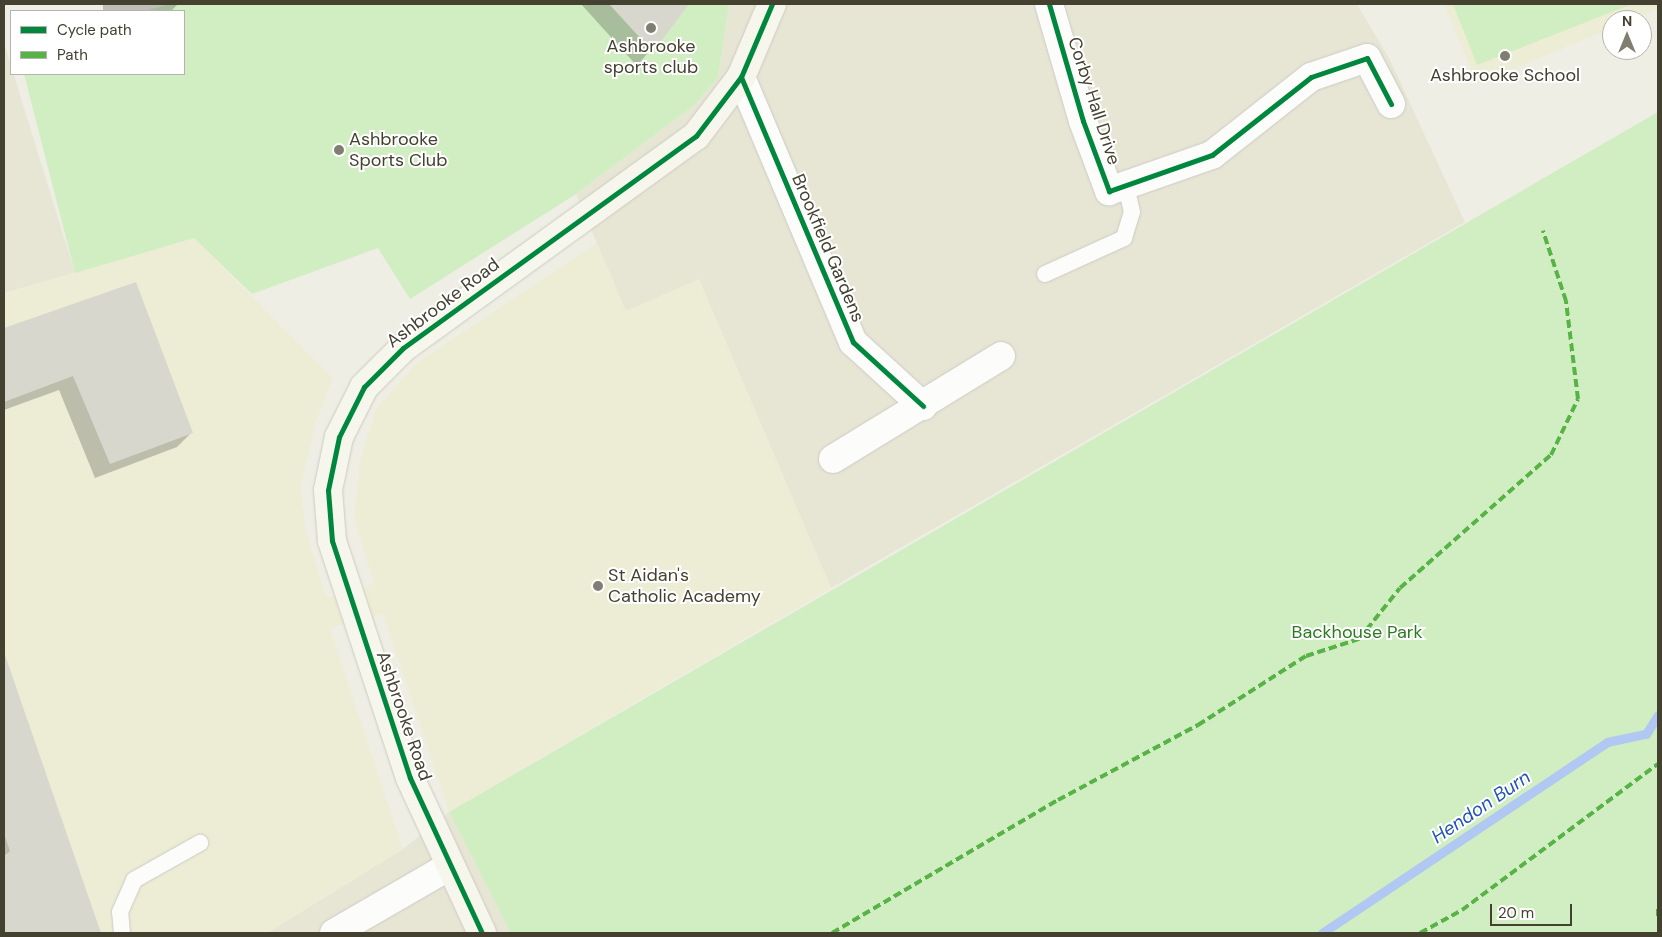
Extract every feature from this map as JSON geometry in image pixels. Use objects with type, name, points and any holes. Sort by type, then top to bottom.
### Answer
[{"type":"street","name":"Ashbrooke Road","points":[[482,933],[448,867],[410,778],[332,541],[328,490],[339,437],[364,387],[382,366],[680,152],[712,119],[741,77],[772,4]]},
{"type":"street","name":"Corby Hall Drive","points":[[1049,4],[1083,121],[1109,191],[1212,155],[1311,77],[1367,58],[1391,104]]},
{"type":"street","name":"Brookfield Gardens","points":[[741,77],[853,342],[923,406]]},
{"type":"street","points":[[833,459],[923,406],[1000,356]]},
{"type":"street","points":[[334,933],[448,867]]},
{"type":"lane","points":[[1046,274],[1124,238],[1132,212],[1126,186]]},
{"type":"lane","points":[[122,933],[120,912],[134,880],[200,843]]},
{"type":"shaded area","points":[[729,4],[1357,4],[1390,60],[1465,222],[831,588],[699,280],[626,312],[576,194],[693,106],[718,78]]},
{"type":"shaded area","name":"Ashbrooke School","points":[[1444,4],[1658,4],[1658,9],[1652,12],[1652,10],[1602,10],[1602,32],[1477,84]]},
{"type":"shaded area","points":[[4,43],[10,62],[10,75],[14,75],[75,273],[4,293]]},
{"type":"shaded area","name":"St Aidan's Catholic Academy","points":[[194,238],[333,378],[315,424],[301,486],[305,527],[326,598],[374,584],[354,518],[360,462],[376,409],[418,362],[597,243],[626,311],[699,279],[831,588],[449,812],[383,614],[330,628],[403,849],[267,933],[4,933],[4,293]]},
{"type":"shaded area","points":[[449,812],[511,933],[267,933],[403,849]]},
{"type":"green space","name":"Ashbrooke Sports Club","points":[[171,4],[729,4],[718,78],[693,106],[576,194],[410,299],[378,248],[252,294],[194,238],[75,273],[24,75],[185,75],[185,10],[148,10]]},
{"type":"green space","name":"Ashbrooke School","points":[[1453,4],[1632,4],[1617,10],[1602,10],[1602,16],[1477,65]]},
{"type":"green space","name":"Backhouse Park","points":[[1658,112],[1658,933],[511,933],[449,812]]},
{"type":"building","name":"Ashbrooke sports club","points":[[609,4],[689,4],[653,52]]},
{"type":"building","points":[[136,282],[193,433],[110,464],[73,376],[4,402],[4,328]]},
{"type":"building","points":[[4,652],[101,933],[4,933],[4,856],[10,851],[4,834]]},
{"type":"waterway","name":"Hendon Burn","points":[[1322,933],[1607,742],[1646,734],[1658,715]]},
{"type":"marked path","points":[[832,933],[1058,800],[1198,725],[1306,656],[1359,639],[1400,588],[1551,455],[1578,399],[1566,301],[1543,231]]},
{"type":"marked path","points":[[1420,933],[1462,910],[1658,764]]},
{"type":"marked path","points":[[1658,909],[1658,916]]},
{"type":"cycle path","points":[[482,933],[410,778],[332,541],[328,490],[339,437],[364,387],[403,348],[696,136],[741,77],[772,4]]},
{"type":"cycle path","points":[[1049,4],[1083,121],[1109,191],[1212,155],[1311,77],[1367,58],[1391,104]]},
{"type":"cycle path","points":[[741,77],[853,342],[923,406]]},
{"type":"place","name":"Ashbrooke sports club","points":[[651,28]]},
{"type":"place","name":"Ashbrooke School","points":[[1505,56]]},
{"type":"place","name":"Ashbrooke Sports Club","points":[[339,150]]},
{"type":"place","name":"St Aidan's Catholic Academy","points":[[598,586]]}]
